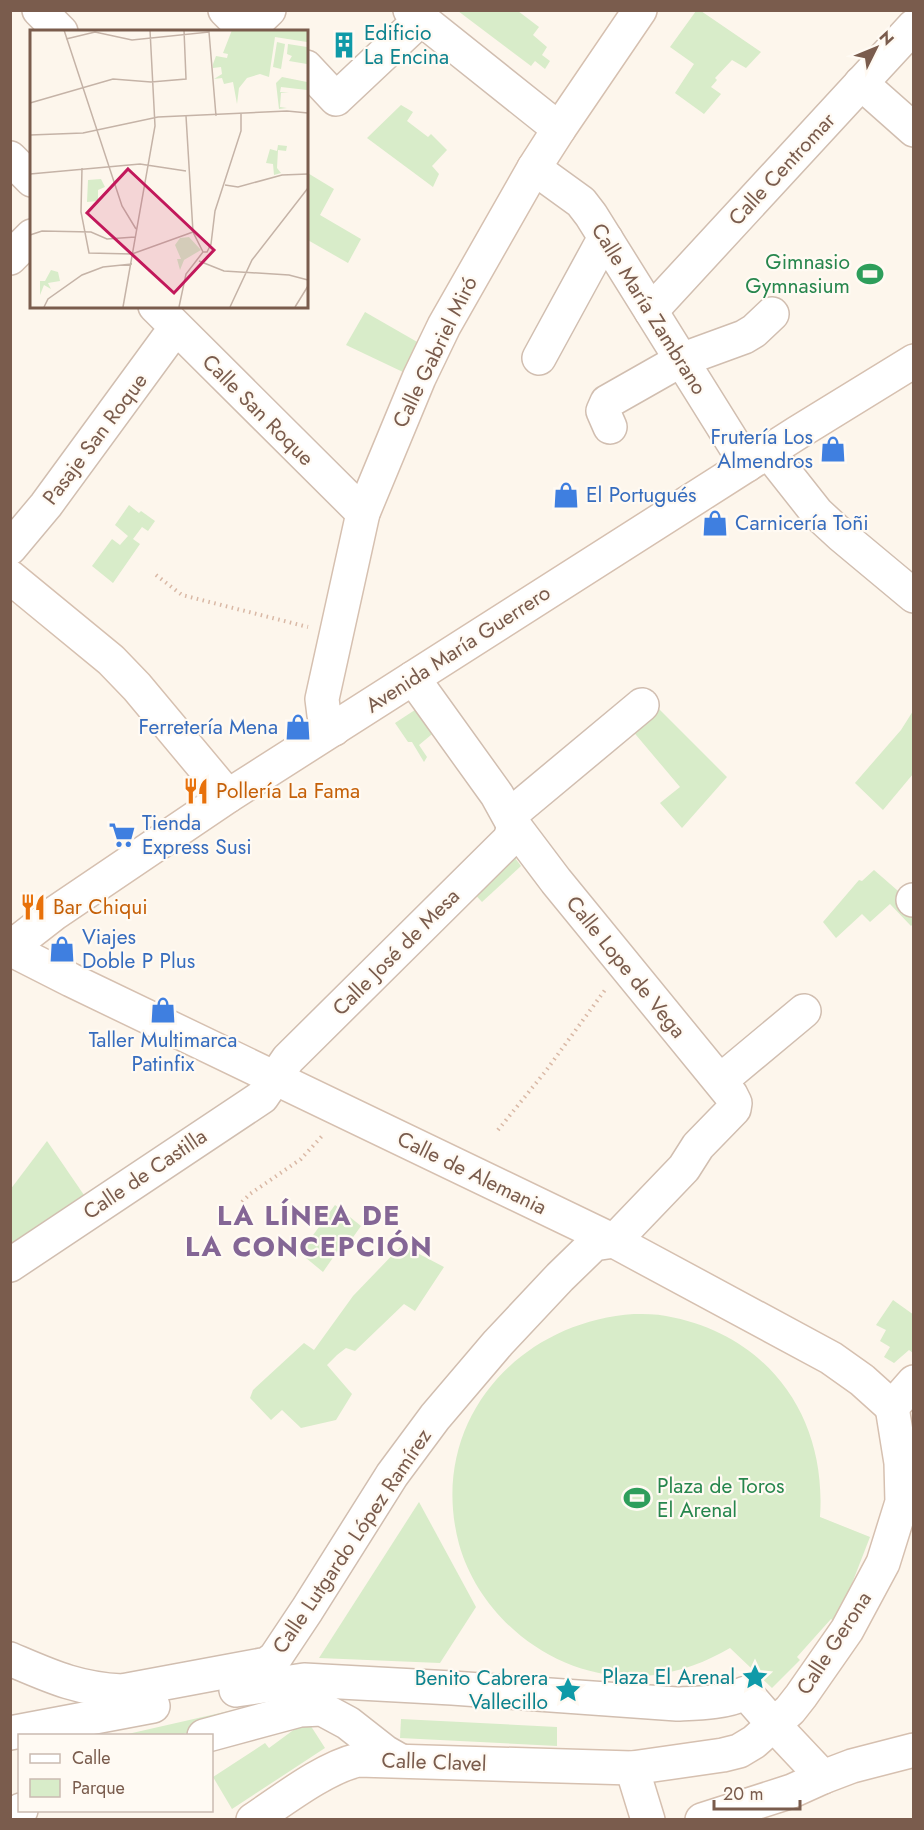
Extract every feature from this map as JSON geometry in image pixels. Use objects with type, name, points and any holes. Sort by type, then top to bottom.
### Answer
[{"type":"street","points":[[39,10],[59,30]]},
{"type":"street","points":[[225,10],[259,25]]},
{"type":"street","name":"Calle Gabriel Miró","points":[[334,729],[324,715],[322,699],[363,513],[406,410],[444,326],[534,168],[640,10]]},
{"type":"street","points":[[308,69],[336,99],[416,15],[559,129]]},
{"type":"street","name":"Calle Centromar","points":[[651,311],[914,26]]},
{"type":"street","points":[[861,83],[914,130]]},
{"type":"street","points":[[10,158],[30,178]]},
{"type":"street","name":"Calle María Zambrano","points":[[534,168],[581,202],[681,360],[758,458],[842,536],[914,596]]},
{"type":"street","points":[[10,258],[30,238]]},
{"type":"street","points":[[539,358],[606,239]]},
{"type":"street","points":[[610,427],[603,411],[607,402],[681,360],[744,337],[772,314]]},
{"type":"street","name":"Calle San Roque","points":[[166,317],[363,513]]},
{"type":"street","name":"Pasaje San Roque","points":[[10,548],[46,506],[166,341],[166,317]]},
{"type":"street","name":"Avenida María Guerrero","points":[[10,948],[55,913],[228,796],[914,361]]},
{"type":"street","points":[[10,577],[111,660],[137,687],[228,796]]},
{"type":"street","name":"Calle Lope de Vega","points":[[413,678],[465,748],[512,820],[556,881],[734,1099],[734,1109],[698,1146],[684,1168],[614,1241]]},
{"type":"street","points":[[512,820],[642,705]]},
{"type":"street","name":"Calle José de Mesa","points":[[274,1078],[288,1059],[509,840],[512,833],[512,820]]},
{"type":"street","name":"Calle de Alemania","points":[[10,948],[71,980],[614,1241],[831,1358],[862,1380],[903,1418]]},
{"type":"street","points":[[720,1081],[804,1011]]},
{"type":"street","name":"Calle de Castilla","points":[[10,1265],[262,1097],[274,1078]]},
{"type":"street","name":"Calle Lutgardo López Ramírez","points":[[10,1659],[68,1683],[102,1690],[122,1691],[267,1664],[275,1658],[308,1610],[392,1475],[435,1417],[498,1343],[587,1250],[594,1244],[614,1241]]},
{"type":"street","points":[[903,1418],[914,1382]]},
{"type":"street","name":"Calle Gerona","points":[[632,1768],[739,1751],[774,1725],[801,1696],[847,1630],[883,1563],[902,1502],[903,1418]]},
{"type":"street","points":[[10,1733],[304,1680],[677,1704],[712,1703],[746,1693],[823,1777]]},
{"type":"street","points":[[211,1734],[300,1710],[322,1710],[348,1723],[384,1752],[399,1760]]},
{"type":"street","points":[[702,1820],[792,1791],[852,1766],[914,1750]]},
{"type":"street","name":"Calle Clavel","points":[[253,1820],[330,1770],[344,1763],[358,1760],[632,1768]]},
{"type":"street","points":[[632,1768],[648,1820]]},
{"type":"path","points":[[156,575],[182,595],[314,627]]},
{"type":"path","points":[[498,1130],[625,966]]},
{"type":"path","points":[[242,1202],[301,1159],[320,1139],[339,1109]]},
{"type":"green space","points":[[458,11],[518,11],[539,27],[533,35],[547,47],[542,55],[550,61],[545,69],[535,61],[531,66]]},
{"type":"green space","points":[[696,11],[701,11],[761,52],[746,68],[732,60],[715,78],[717,80],[711,87],[721,94],[704,114],[675,93],[694,64],[670,47]]},
{"type":"green space","points":[[401,105],[413,112],[407,121],[428,137],[431,134],[447,150],[432,166],[439,174],[433,187],[367,138]]},
{"type":"green space","points":[[308,173],[334,189],[320,215],[361,239],[348,263],[308,240]]},
{"type":"green space","points":[[365,312],[419,343],[405,373],[346,345]]},
{"type":"green space","points":[[129,505],[155,521],[148,531],[142,527],[133,539],[140,544],[113,583],[92,566],[112,539],[120,545],[128,536],[115,525]]},
{"type":"green space","points":[[421,706],[437,730],[419,745],[427,757],[424,762],[412,742],[408,742],[395,723]]},
{"type":"green space","points":[[657,707],[727,777],[682,828],[660,803],[680,787],[631,729]]},
{"type":"green space","points":[[913,711],[913,774],[883,810],[855,783],[901,730]]},
{"type":"green space","points":[[510,851],[521,866],[482,902],[470,889]]},
{"type":"green space","points":[[874,870],[913,904],[913,924],[911,926],[890,904],[870,922],[862,914],[836,938],[823,922],[859,880],[862,881]]},
{"type":"green space","points":[[47,1141],[86,1198],[11,1252],[10,1190]]},
{"type":"green space","points":[[335,1205],[361,1226],[346,1247],[341,1246],[323,1272],[300,1253]]},
{"type":"green space","points":[[402,1245],[444,1267],[415,1311],[404,1304],[355,1351],[346,1348],[327,1365],[352,1394],[336,1420],[301,1428],[282,1410],[271,1420],[250,1398],[253,1390],[304,1343],[314,1350],[353,1296]]},
{"type":"green space","points":[[893,1300],[914,1315],[913,1353],[909,1350],[894,1363],[884,1357],[890,1347],[880,1341],[886,1330],[876,1325]]},
{"type":"green space","name":"Plaza de Toros El Arenal","points":[[634,1314],[662,1315],[702,1326],[734,1341],[761,1361],[784,1385],[801,1413],[813,1445],[820,1480],[820,1517],[870,1537],[839,1617],[835,1622],[831,1619],[797,1657],[800,1660],[772,1688],[730,1648],[694,1665],[654,1675],[622,1676],[590,1671],[561,1660],[533,1645],[508,1625],[487,1601],[470,1574],[459,1544],[452,1500],[456,1459],[469,1421],[490,1387],[518,1359],[552,1336],[591,1321]]},
{"type":"green space","points":[[419,1502],[476,1607],[440,1663],[319,1658]]},
{"type":"green space","points":[[242,1708],[244,1717],[183,1734],[128,1734]]},
{"type":"green space","points":[[401,1719],[557,1727],[557,1746],[400,1738]]},
{"type":"green space","points":[[307,1720],[325,1748],[232,1809],[213,1777],[265,1743],[269,1748]]},
{"type":"place","name":"Edificio La Encina","points":[[344,45]]},
{"type":"place","name":"Gimnasio Gymnasium","points":[[870,274]]},
{"type":"place","name":"Frutería Los Almendros","points":[[833,449]]},
{"type":"place","name":"El Portugués","points":[[566,495]]},
{"type":"place","name":"Carnicería Toñi","points":[[715,523]]},
{"type":"place","name":"Ferretería Mena","points":[[298,727]]},
{"type":"place","name":"Pollería La Fama","points":[[196,791]]},
{"type":"place","name":"Tienda Express Susi","points":[[122,835]]},
{"type":"place","name":"Bar Chiqui","points":[[33,907]]},
{"type":"place","name":"Viajes Doble P Plus","points":[[62,949]]},
{"type":"place","name":"Taller Multimarca Patinfix","points":[[163,1010]]},
{"type":"place","name":"Plaza de Toros El Arenal","points":[[637,1498]]},
{"type":"place","name":"Plaza El Arenal","points":[[755,1677]]},
{"type":"place","name":"Benito Cabrera Vallecillo","points":[[568,1690]]},
{"type":"district","name":"LA LÍNEA DE LA CONCEPCIÓN","points":[[309,1232]]}]
